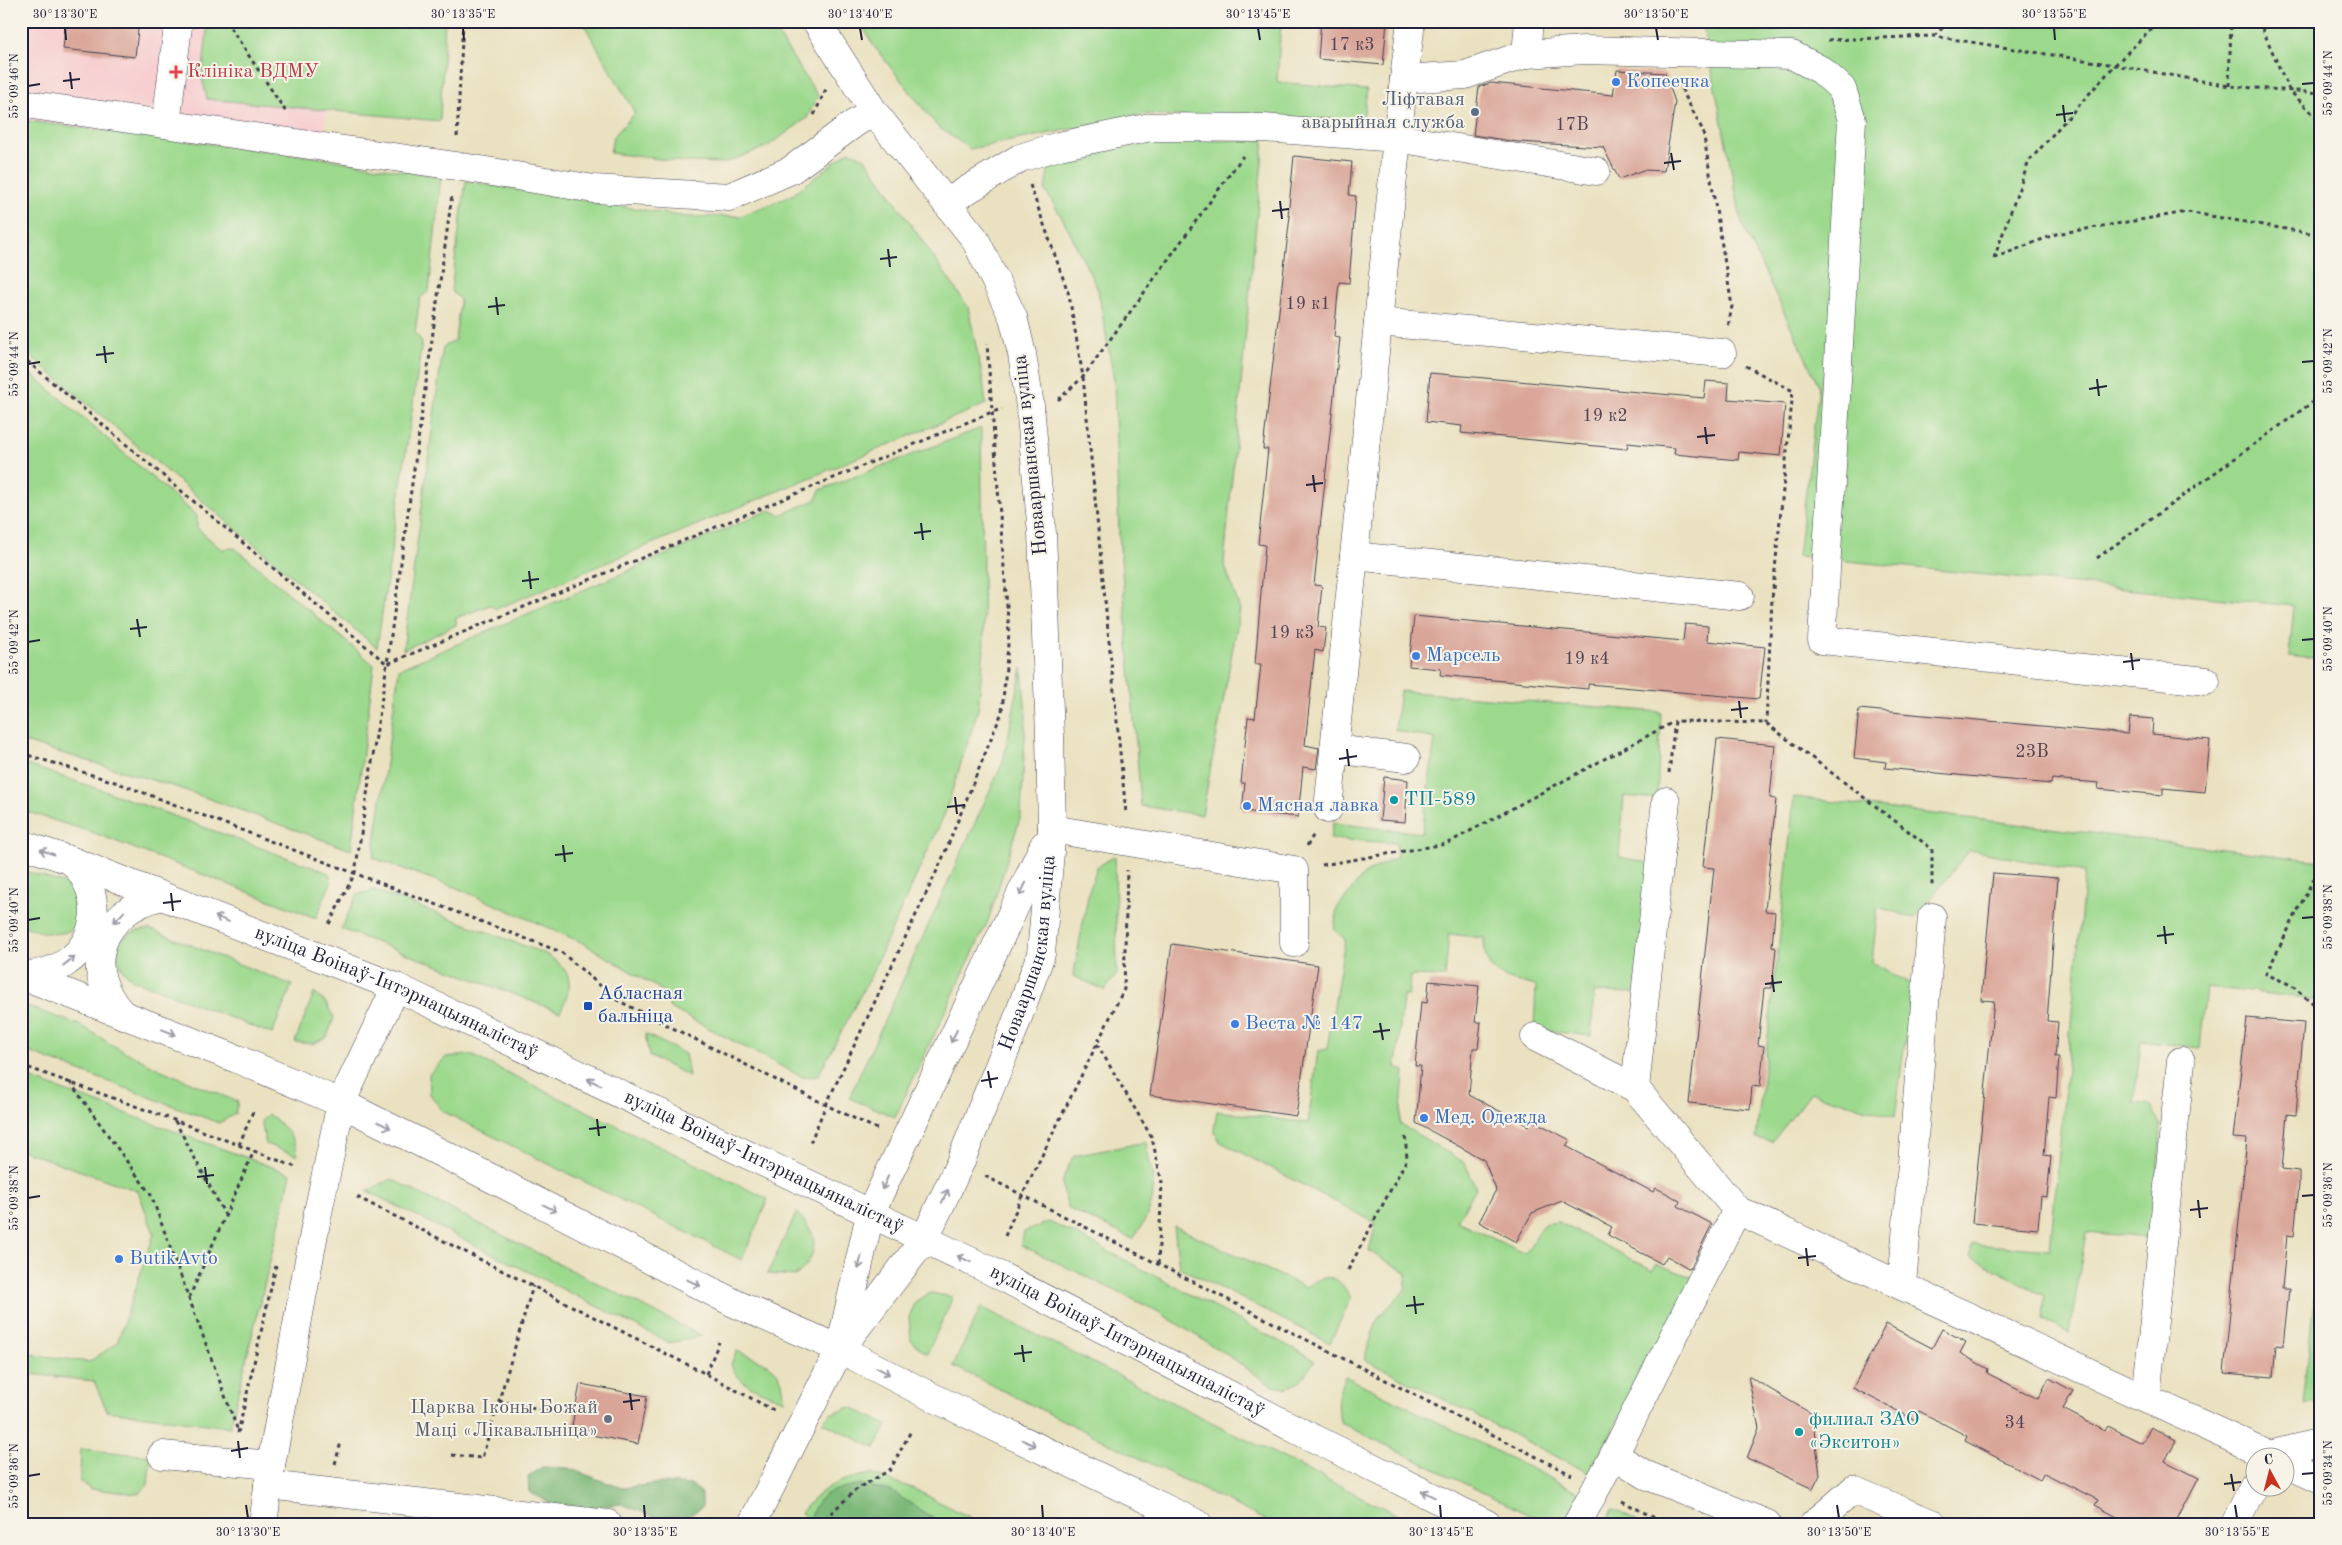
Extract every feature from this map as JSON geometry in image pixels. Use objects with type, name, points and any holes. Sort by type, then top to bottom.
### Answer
[{"type":"main road","name":"Новааршанская вуліца","points":[[816,21],[865,117],[946,203],[975,239],[1013,317],[1022,354],[1030,406],[1042,533],[1052,830],[1041,954],[1013,1031],[963,1155],[924,1240],[840,1349]]},
{"type":"main road","points":[[1328,809],[1397,138],[1411,21]]},
{"type":"main road","points":[[1526,54],[1529,21]]},
{"type":"main road","points":[[166,124],[178,26]]},
{"type":"main road","points":[[1404,79],[1465,75],[1526,54],[1584,50],[1792,55],[1821,70],[1842,89],[1852,120],[1822,640],[2206,681]]},
{"type":"main road","points":[[21,102],[456,166],[594,189],[729,197],[791,170],[865,117]]},
{"type":"main road","points":[[946,203],[1020,158],[1059,146],[1151,127],[1263,128],[1397,138],[1596,171]]},
{"type":"main road","points":[[1378,322],[1722,353]]},
{"type":"main road","points":[[1354,556],[1740,596]]},
{"type":"main road","points":[[1334,749],[1406,758]]},
{"type":"main road","points":[[1635,1088],[1666,801]]},
{"type":"main road","name":"Новааршанская вуліца","points":[[840,1349],[870,1214],[1052,830]]},
{"type":"main road","points":[[1052,830],[1294,870],[1294,943]]},
{"type":"main road","name":"вуліца Воінаў-Інтэрнацыяналістаў","points":[[21,844],[72,861],[396,987],[989,1270],[1298,1430],[1487,1524]]},
{"type":"main road","points":[[22,975],[39,975],[60,967],[78,953],[87,941],[93,926],[93,898],[82,871],[72,861]]},
{"type":"main road","points":[[123,1014],[113,1004],[101,977],[102,948],[107,934],[116,919],[129,908],[145,900],[162,896]]},
{"type":"main road","points":[[1902,1286],[1932,918]]},
{"type":"main road","points":[[22,975],[341,1103],[736,1304],[840,1349],[928,1395],[1198,1524]]},
{"type":"main road","points":[[263,1524],[270,1475],[324,1180],[341,1103],[396,987]]},
{"type":"main road","points":[[1535,1037],[1635,1088],[1737,1210],[2253,1448]]},
{"type":"main road","points":[[2146,1398],[2181,1061]]},
{"type":"main road","points":[[1577,1524],[1614,1455],[1737,1210]]},
{"type":"main road","points":[[751,1524],[840,1349]]},
{"type":"main road","points":[[2294,1451],[2321,1442]]},
{"type":"main road","points":[[162,1455],[238,1462],[270,1475],[608,1524]]},
{"type":"main road","points":[[1614,1455],[1646,1475],[1767,1524]]},
{"type":"main road","points":[[2294,1467],[2321,1479]]},
{"type":"main road","points":[[1814,1524],[1853,1490],[1933,1524]]},
{"type":"main road","points":[[2235,1524],[2248,1498]]},
{"type":"path","points":[[226,21],[290,118]]},
{"type":"path","points":[[448,138],[457,139],[463,21]]},
{"type":"path","points":[[1933,36],[1950,21]]},
{"type":"path","points":[[2159,21],[2115,64],[2028,161],[1994,258],[2056,234],[2187,212],[2321,235]]},
{"type":"path","points":[[2229,86],[2231,21]]},
{"type":"path","points":[[2259,21],[2289,90],[2321,122]]},
{"type":"path","points":[[1826,40],[1933,36],[2115,64],[2229,86],[2321,93]]},
{"type":"path","points":[[1676,78],[1703,131],[1732,306],[1722,353],[1793,391],[1772,600],[1766,723]]},
{"type":"path","points":[[812,120],[828,84],[865,117]]},
{"type":"path","points":[[1054,404],[1083,377],[1263,128]]},
{"type":"path","points":[[1005,1236],[1022,1196],[1124,989],[1128,842],[1125,788],[1083,377],[1069,294],[1020,158]]},
{"type":"path","points":[[330,924],[355,874],[387,664],[456,166]]},
{"type":"path","points":[[810,1143],[826,1105],[941,862],[1002,712],[1009,633],[987,336]]},
{"type":"path","points":[[21,356],[387,664]]},
{"type":"path","points":[[2097,558],[2321,396]]},
{"type":"path","points":[[387,664],[1003,409]]},
{"type":"path","points":[[1666,801],[1675,721]]},
{"type":"path","points":[[1294,870],[1446,844],[1675,721],[1766,723],[1932,849],[1932,918]]},
{"type":"path","points":[[21,753],[118,782],[561,952],[618,1000],[877,1129]]},
{"type":"path","points":[[1294,870],[1328,809]]},
{"type":"path","points":[[2321,864],[2266,974],[2291,985],[2321,1010]]},
{"type":"path","points":[[1097,1044],[1152,1138],[1162,1183],[1158,1265]]},
{"type":"path","points":[[21,1065],[70,1081],[298,1168],[296,1178]]},
{"type":"path","points":[[70,1081],[151,1195],[238,1431]]},
{"type":"path","points":[[239,1145],[254,1108]]},
{"type":"path","points":[[174,1120],[225,1215]]},
{"type":"path","points":[[1348,1270],[1407,1158],[1405,1133]]},
{"type":"path","points":[[189,1298],[254,1150]]},
{"type":"path","points":[[980,1173],[1665,1524]]},
{"type":"path","points":[[357,1197],[780,1413]]},
{"type":"path","points":[[238,1462],[238,1431],[276,1266]]},
{"type":"path","points":[[452,1455],[482,1458],[533,1286]]},
{"type":"path","points":[[706,1374],[719,1342]]},
{"type":"path","points":[[499,1401],[558,1414]]},
{"type":"path","points":[[819,1524],[858,1488],[890,1470],[911,1431]]},
{"type":"shaded area","name":"Клініка ВДМУ","points":[[21,21],[336,21],[321,162],[21,124]]},
{"type":"green space","points":[[208,21],[445,21],[440,121],[207,99],[202,78]]},
{"type":"green space","points":[[582,21],[769,21],[818,96],[807,118],[768,146],[725,163],[684,162],[610,153],[613,137],[635,113]]},
{"type":"green space","points":[[860,21],[1281,21],[1277,82],[1367,90],[1362,126],[1147,114],[970,149],[937,126],[873,45]]},
{"type":"green space","points":[[1702,21],[2321,21],[2321,660],[2289,656],[2294,606],[1798,556],[1819,386],[1742,224]]},
{"type":"green space","points":[[21,120],[322,158],[441,177],[429,291],[420,298],[415,332],[422,342],[377,648],[21,348]]},
{"type":"green space","points":[[1264,140],[1224,563],[1240,610],[1202,815],[1141,806],[1119,534],[1114,380],[1098,290],[1064,221],[1045,190],[1049,166],[1089,150],[1154,141]]},
{"type":"green space","points":[[849,151],[865,158],[968,307],[986,404],[496,609],[490,605],[456,618],[456,625],[403,650],[443,347],[455,341],[460,300],[451,290],[466,181],[687,217],[740,216],[791,196]]},
{"type":"green space","points":[[21,365],[197,516],[197,528],[221,549],[235,548],[374,665],[351,850],[179,788],[21,741]]},
{"type":"green space","points":[[981,428],[984,649],[978,710],[945,813],[871,975],[818,1076],[802,1077],[670,1008],[663,991],[583,943],[457,888],[373,858],[399,669],[770,510],[780,515],[816,500],[820,490]]},
{"type":"green space","points":[[1022,668],[1026,716],[1021,815],[988,921],[895,1117],[849,1098],[1003,762]]},
{"type":"green space","points":[[1400,691],[1661,712],[1657,799],[1624,796],[1619,857],[1650,863],[1639,993],[1594,992],[1591,1036],[1534,1029],[1536,986],[1505,978],[1492,969],[1485,951],[1484,938],[1449,934],[1445,977],[1411,976],[1408,996],[1403,996],[1396,1067],[1404,1071],[1400,1124],[1465,1163],[1476,1188],[1457,1221],[1525,1254],[1544,1224],[1558,1222],[1653,1270],[1656,1264],[1695,1278],[1589,1473],[1364,1359],[1378,1318],[1405,1290],[1407,1273],[1369,1251],[1376,1223],[1219,1141],[1214,1130],[1217,1111],[1308,1123],[1318,1051],[1327,1049],[1345,939],[1334,930],[1337,908],[1364,874],[1397,857],[1396,843],[1330,839],[1333,823],[1422,833],[1435,739],[1395,730]]},
{"type":"green space","points":[[21,763],[108,792],[329,873],[331,882],[316,918],[94,833],[21,810]]},
{"type":"green space","points":[[1794,797],[2321,861],[2321,1000],[2206,987],[2200,1048],[2141,1041],[2134,1103],[2150,1105],[2161,1124],[2155,1213],[2147,1238],[2086,1232],[2070,1332],[2043,1320],[2045,1296],[1970,1256],[1972,1244],[2050,1250],[2085,872],[1970,850],[1914,918],[1878,907],[1872,962],[1912,985],[1895,1117],[1811,1093],[1772,1142],[1756,1138]]},
{"type":"green space","points":[[1115,856],[1117,974],[1105,990],[1073,976],[1089,891],[1097,867]]},
{"type":"green space","points":[[21,870],[63,883],[81,894],[82,922],[67,932],[53,934],[21,925]]},
{"type":"green space","points":[[374,890],[546,954],[562,967],[569,979],[568,993],[560,1012],[341,929],[357,895]]},
{"type":"green space","points":[[150,929],[292,985],[272,1034],[131,979],[120,965],[117,956],[121,939],[135,931]]},
{"type":"green space","points":[[314,993],[326,1003],[334,1018],[327,1037],[312,1044],[295,1042]]},
{"type":"green space","points":[[21,1004],[82,1026],[114,1046],[159,1069],[238,1102],[235,1114],[219,1123],[21,1049]]},
{"type":"green space","points":[[645,1034],[685,1054],[689,1076],[649,1056]]},
{"type":"green space","points":[[471,1055],[768,1199],[742,1260],[442,1111],[430,1094],[429,1074],[446,1057]]},
{"type":"green space","points":[[21,1075],[291,1174],[230,1427],[107,1411],[94,1381],[21,1373],[21,1353],[89,1362],[117,1343],[154,1234],[138,1191],[21,1150]]},
{"type":"green space","points":[[268,1114],[284,1127],[294,1142],[298,1156],[266,1144],[261,1121]]},
{"type":"green space","points":[[1146,1142],[1153,1182],[1152,1203],[1133,1239],[1069,1209],[1063,1182],[1066,1170],[1074,1156]]},
{"type":"green space","points":[[391,1179],[702,1336],[670,1343],[367,1191]]},
{"type":"green space","points":[[797,1212],[810,1229],[813,1237],[814,1244],[811,1256],[805,1267],[795,1276],[767,1274]]},
{"type":"green space","points":[[1049,1222],[1315,1360],[1300,1382],[1287,1388],[1272,1386],[1235,1360],[1157,1311],[1021,1245],[1024,1232]]},
{"type":"green space","points":[[1174,1226],[1305,1287],[1320,1279],[1331,1278],[1336,1280],[1351,1298],[1330,1343],[1179,1267]]},
{"type":"green space","points":[[2321,1232],[2321,1399],[2303,1405]]},
{"type":"green space","points":[[931,1293],[953,1297],[927,1354],[911,1341],[909,1317],[916,1301]]},
{"type":"green space","points":[[981,1307],[1416,1524],[1273,1524],[953,1366]]},
{"type":"green space","points":[[737,1351],[765,1363],[777,1372],[781,1379],[784,1400],[760,1391],[739,1378],[731,1364]]},
{"type":"green space","points":[[1345,1376],[1586,1496],[1571,1516],[1551,1519],[1533,1517],[1341,1423],[1337,1405],[1340,1388]]},
{"type":"green space","points":[[851,1407],[887,1425],[875,1448],[822,1422],[830,1414]]},
{"type":"green space","points":[[81,1449],[151,1456],[148,1485],[139,1494],[90,1489],[80,1481]]},
{"type":"green space","points":[[542,1467],[568,1468],[622,1488],[662,1483],[692,1485],[702,1494],[702,1507],[689,1516],[654,1517],[622,1504],[590,1507],[555,1505],[529,1492],[528,1477]]},
{"type":"green space","points":[[871,1474],[912,1488],[983,1524],[905,1524],[865,1497],[815,1524],[801,1513],[824,1490],[840,1482]]},
{"type":"green space","points":[[860,1484],[891,1491],[942,1524],[887,1524],[872,1517],[859,1524],[809,1524],[816,1505],[826,1494]]},
{"type":"green space","points":[[1613,1509],[1636,1521],[1637,1524],[1606,1524]]},
{"type":"building","points":[[66,21],[139,21],[135,57],[63,49]]},
{"type":"building","points":[[1321,21],[1387,21],[1383,65],[1318,59]]},
{"type":"building","points":[[1617,70],[1665,73],[1675,102],[1664,171],[1643,170],[1619,179],[1603,147],[1518,142],[1473,135],[1479,87],[1491,83],[1613,95]]},
{"type":"building","points":[[1294,156],[1352,162],[1349,195],[1356,196],[1349,283],[1339,282],[1334,337],[1340,338],[1314,585],[1322,586],[1318,627],[1326,628],[1323,652],[1315,650],[1305,745],[1319,748],[1316,769],[1303,767],[1298,817],[1242,811],[1245,783],[1241,783],[1248,717],[1255,718],[1261,664],[1255,664],[1265,545],[1258,544],[1268,449],[1263,449],[1290,216],[1288,216]]},
{"type":"building","points":[[1430,373],[1704,398],[1706,381],[1729,383],[1728,399],[1785,404],[1781,456],[1739,452],[1738,460],[1674,454],[1675,448],[1628,443],[1627,449],[1461,433],[1462,426],[1426,422]]},
{"type":"building","points":[[1414,616],[1683,641],[1685,624],[1708,626],[1707,641],[1765,647],[1759,699],[1588,684],[1588,689],[1440,675],[1441,669],[1409,666]]},
{"type":"building","points":[[1859,709],[2128,734],[2130,717],[2153,719],[2152,734],[2210,740],[2205,792],[2163,788],[2163,795],[2098,789],[2099,783],[2052,779],[2051,784],[1885,768],[1886,762],[1854,758]]},
{"type":"building","points":[[1717,739],[1775,745],[1770,798],[1776,799],[1765,911],[1775,912],[1772,947],[1776,948],[1772,988],[1764,988],[1758,1045],[1764,1046],[1760,1087],[1752,1086],[1750,1109],[1689,1103],[1714,868],[1703,867]]},
{"type":"building","name":"ТП-589","points":[[1384,777],[1408,780],[1405,822],[1380,820]]},
{"type":"building","points":[[1993,873],[2058,878],[2047,1021],[2058,1022],[2055,1057],[2059,1057],[2056,1098],[2049,1097],[2044,1155],[2051,1156],[2047,1197],[2041,1196],[2038,1229],[1972,1223],[1994,1001],[1981,1000]]},
{"type":"building","name":"Веста № 147","points":[[1172,944],[1318,965],[1296,1116],[1150,1095]]},
{"type":"building","points":[[1429,981],[1479,986],[1475,1022],[1481,1022],[1478,1048],[1473,1048],[1469,1095],[1528,1126],[1532,1120],[1570,1140],[1566,1146],[1653,1192],[1656,1188],[1668,1194],[1680,1201],[1678,1206],[1712,1224],[1690,1269],[1667,1256],[1662,1264],[1608,1235],[1612,1227],[1562,1201],[1532,1213],[1516,1242],[1479,1222],[1496,1190],[1484,1160],[1416,1123],[1421,1066],[1415,1066],[1421,1002],[1427,1003]]},
{"type":"building","points":[[2247,1018],[2304,1023],[2296,1115],[2287,1114],[2282,1169],[2299,1171],[2299,1185],[2294,1236],[2287,1235],[2282,1289],[2289,1289],[2283,1346],[2276,1345],[2273,1377],[2224,1373],[2247,1139],[2233,1138]]},
{"type":"building","points":[[1886,1324],[1932,1348],[1942,1329],[1966,1342],[1960,1353],[1988,1369],[1987,1373],[2038,1399],[2049,1378],[2073,1391],[2063,1409],[2105,1431],[2108,1426],[2142,1443],[2151,1427],[2176,1440],[2165,1461],[2199,1478],[2175,1524],[2130,1524],[2095,1505],[2098,1500],[2044,1473],[2040,1480],[1965,1441],[1967,1436],[1919,1411],[1915,1420],[1853,1388]]},
{"type":"building","name":"филиал ЗАО «Экситон»","points":[[1748,1376],[1812,1414],[1820,1475],[1813,1489],[1747,1458],[1759,1428]]},
{"type":"building","name":"Царква Іконы Божай Маці «Лікавальніца»","points":[[580,1384],[647,1396],[638,1444],[571,1431]]},
{"type":"place","name":"Клініка ВДМУ","points":[[176,72]]},
{"type":"place","name":"Копеечка","points":[[1616,82]]},
{"type":"place","name":"Ліфтавая аварыйная служба","points":[[1475,112]]},
{"type":"place","name":"Марсель","points":[[1416,656]]},
{"type":"place","name":"ТП-589","points":[[1394,800]]},
{"type":"place","name":"Мясная лавка","points":[[1247,806]]},
{"type":"place","name":"Абласная бальніца","points":[[588,1006]]},
{"type":"place","name":"Веста № 147","points":[[1235,1024]]},
{"type":"place","name":"Мед. Одежда","points":[[1424,1118]]},
{"type":"place","name":"ButikAvto","points":[[119,1259]]},
{"type":"place","name":"Царква Іконы Божай Маці «Лікавальніца»","points":[[608,1419]]},
{"type":"place","name":"филиал ЗАО «Экситон»","points":[[1799,1432]]}]
